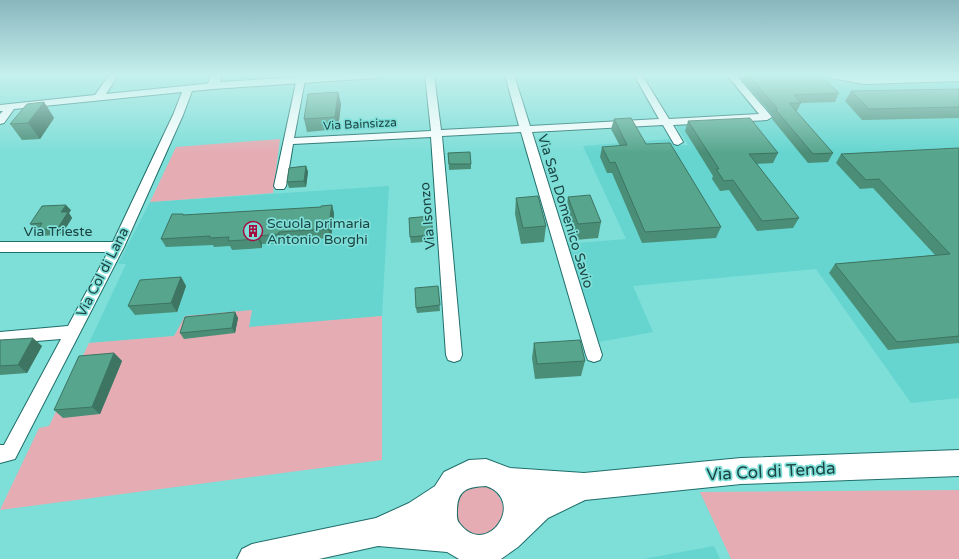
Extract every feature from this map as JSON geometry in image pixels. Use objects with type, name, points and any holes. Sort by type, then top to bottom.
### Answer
[{"type":"main road","name":"Via Col di Tenda","points":[[252,559],[377,532],[419,513],[444,496],[451,485],[461,477],[472,472],[484,471],[496,474],[507,481],[584,487],[741,471],[959,463]]},
{"type":"main road","points":[[507,481],[515,493],[519,506],[518,520],[508,544]]},
{"type":"main road","name":"Via Col di Tenda","points":[[377,532],[472,550],[486,550],[508,544],[538,509],[584,487]]},
{"type":"main road","points":[[444,496],[442,510],[444,525],[461,547]]},
{"type":"street","points":[[0,108],[63,101]]},
{"type":"street","name":"Via Col di Lana","points":[[4,453],[117,247],[183,101]]},
{"type":"street","points":[[280,186],[296,101]]},
{"type":"street","name":"Via Isonzo","points":[[432,101],[454,355]]},
{"type":"street","name":"Via San Domenico Savio","points":[[517,101],[594,355]]},
{"type":"street","points":[[654,101],[678,142]]},
{"type":"street","name":"Via Bainsizza","points":[[289,141],[767,117],[753,101]]},
{"type":"street","points":[[0,121],[11,107]]},
{"type":"street","name":"Via Trieste","points":[[0,247],[117,247]]},
{"type":"street","points":[[0,338],[71,332]]},
{"type":"shaded area","points":[[757,101],[959,101],[959,398],[911,403],[816,269],[633,286],[653,332],[599,342],[566,244],[626,239],[583,146],[670,139],[673,145],[688,145],[676,126],[772,119]]},
{"type":"shaded area","points":[[280,139],[273,193],[150,202],[176,147]]},
{"type":"shaded area","points":[[389,186],[382,316],[248,328],[252,310],[174,336],[89,343],[126,264],[118,264],[150,202]]},
{"type":"shaded area","points":[[252,310],[249,327],[382,316],[382,460],[0,510],[39,428],[49,426],[89,343],[174,336],[185,316]]},
{"type":"shaded area","points":[[485,485],[491,488],[499,497],[502,502],[503,514],[498,528],[484,538],[459,530],[452,505],[456,496],[469,486]]},
{"type":"shaded area","points":[[959,490],[959,559],[731,559],[700,492]]},
{"type":"shaded area","points":[[714,546],[720,559],[643,559]]},
{"type":"building","points":[[307,101],[337,101],[335,117],[304,119]]},
{"type":"building","points":[[771,101],[799,101],[801,103],[789,103],[833,153],[813,154],[776,110],[777,108]]},
{"type":"building","points":[[861,101],[959,101],[959,107],[869,109]]},
{"type":"building","points":[[44,102],[28,123],[10,124],[27,104]]},
{"type":"building","points":[[631,118],[646,144],[670,143],[721,227],[645,232],[615,162],[610,163],[602,147],[627,145],[614,119]]},
{"type":"building","points":[[750,118],[778,153],[749,154],[799,218],[762,221],[733,180],[724,181],[716,169],[719,169],[688,121]]},
{"type":"building","points":[[959,148],[959,336],[897,342],[835,264],[950,254],[879,179],[866,180],[841,154]]},
{"type":"building","points":[[470,152],[471,164],[449,164],[448,153]]},
{"type":"building","points":[[306,166],[304,181],[287,182],[289,168]]},
{"type":"building","points":[[590,195],[601,222],[578,224],[568,197]]},
{"type":"building","points":[[538,196],[546,226],[523,228],[516,198]]},
{"type":"building","points":[[66,205],[61,212],[68,212],[58,228],[38,230],[42,223],[30,224],[42,206]]},
{"type":"building","points":[[332,205],[328,229],[279,232],[278,234],[259,236],[258,239],[228,241],[229,237],[210,238],[210,236],[161,239],[172,214],[183,215],[321,207]]},
{"type":"building","points":[[431,216],[433,235],[410,237],[409,218]]},
{"type":"building","points":[[181,277],[171,303],[128,306],[140,280]]},
{"type":"building","points":[[438,286],[440,305],[416,308],[415,288]]},
{"type":"building","points":[[235,312],[232,328],[180,333],[185,317]]},
{"type":"building","points":[[33,338],[18,365],[0,366],[0,340]]},
{"type":"building","points":[[580,340],[585,361],[537,364],[534,343]]},
{"type":"building","points":[[114,353],[92,407],[54,410],[79,356]]},
{"type":"place","name":"Scuola primaria Antonio Borghi","points":[[253,231]]}]
